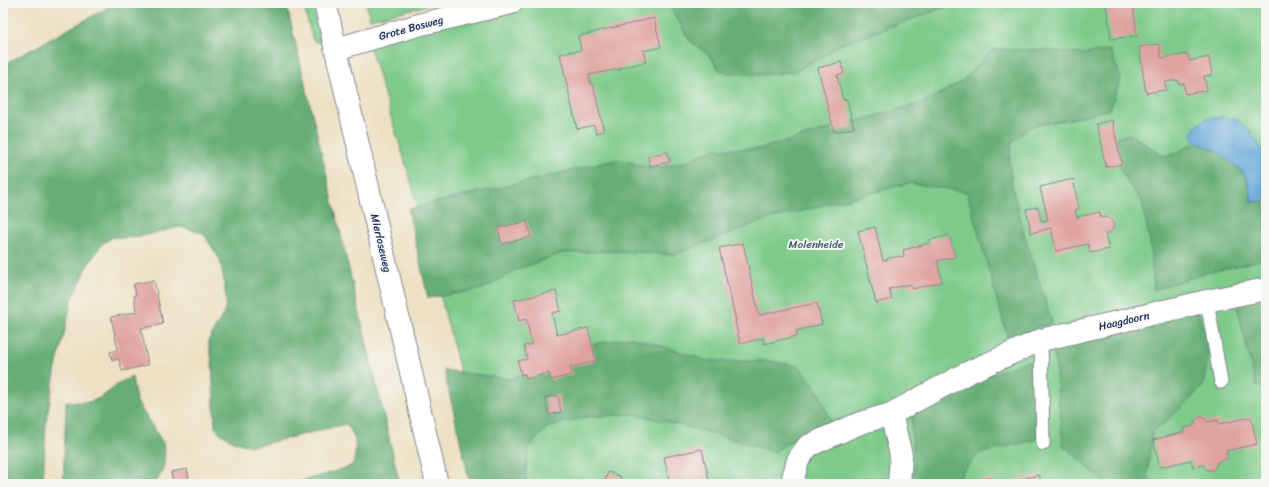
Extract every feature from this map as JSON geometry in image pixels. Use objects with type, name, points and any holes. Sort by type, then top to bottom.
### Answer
[{"type":"street","name":"Mierloseweg","points":[[325,3],[437,484]]},
{"type":"street","name":"Grote Bosweg","points":[[336,49],[422,24],[511,3]]},
{"type":"street","name":"Haagdoorn","points":[[794,484],[793,478],[798,460],[808,446],[860,423],[891,414],[967,374],[1041,340],[1207,301],[1266,289]]},
{"type":"street","points":[[891,414],[901,455],[899,484]]},
{"type":"lane","points":[[1207,301],[1221,382]]},
{"type":"lane","points":[[1041,340],[1043,444]]},
{"type":"green space","points":[[116,3],[286,3],[400,484],[292,484],[346,468],[353,464],[355,443],[352,433],[346,424],[250,446],[233,441],[221,434],[215,427],[212,361],[208,341],[224,313],[226,302],[224,281],[220,260],[203,233],[180,227],[147,235],[123,238],[113,237],[102,244],[88,265],[72,300],[56,368],[46,422],[43,484],[3,484],[3,336],[6,321],[3,317],[3,65]]},
{"type":"green space","points":[[303,3],[315,3],[322,43],[314,41],[312,38]]},
{"type":"green space","points":[[366,3],[438,3],[370,19]]},
{"type":"green space","name":"Molenheide","points":[[491,3],[1266,3],[1266,484],[489,484],[412,185],[366,35]]},
{"type":"green space","points":[[668,3],[957,3],[839,45],[824,56],[793,72],[760,75],[721,72],[709,55],[690,41]]},
{"type":"green space","points":[[993,49],[1043,50],[1084,54],[1110,50],[1121,78],[1110,109],[1071,119],[1031,126],[1012,142],[1009,164],[1013,190],[1023,230],[1052,323],[1008,339],[967,192],[910,183],[762,221],[674,255],[620,251],[562,253],[516,270],[483,289],[428,298],[408,209],[620,159],[652,169],[685,162],[712,149],[759,149],[925,102],[962,81]]},
{"type":"green space","points":[[1130,134],[1164,156],[1175,154],[1195,142],[1216,150],[1241,170],[1247,180],[1252,201],[1260,202],[1266,199],[1266,259],[1202,274],[1154,290],[1150,242],[1142,202],[1129,184],[1113,156],[1118,137]]},
{"type":"green space","points":[[1266,288],[1266,388],[1256,386],[1235,296]]},
{"type":"green space","points":[[1196,307],[1209,349],[1203,386],[1182,407],[1152,433],[1147,477],[1152,484],[1104,484],[1099,477],[1063,445],[1054,351],[1075,343]]},
{"type":"green space","points":[[629,337],[708,361],[769,361],[799,366],[818,391],[831,421],[795,438],[776,452],[707,432],[635,414],[585,417],[546,428],[529,448],[525,475],[527,484],[470,484],[444,370],[509,379],[543,367],[591,345]]},
{"type":"green space","points":[[1028,361],[1042,423],[1036,440],[980,453],[961,473],[960,484],[915,484],[913,481],[914,465],[912,408],[978,379]]},
{"type":"green space","points":[[132,377],[136,400],[163,443],[165,459],[164,465],[157,480],[154,484],[63,484],[66,401],[84,402],[95,400]]},
{"type":"water","points":[[1222,117],[1236,119],[1251,132],[1266,156],[1266,199],[1260,202],[1252,201],[1248,180],[1241,170],[1216,150],[1195,142],[1192,134],[1195,128],[1205,119]]},
{"type":"building","points":[[1106,3],[1133,3],[1137,36],[1111,39]]},
{"type":"building","points":[[654,18],[661,47],[643,51],[646,62],[620,68],[621,70],[619,69],[589,75],[591,85],[593,84],[604,131],[596,133],[594,125],[577,129],[560,54],[581,50],[578,36]]},
{"type":"building","points":[[1159,44],[1161,58],[1188,54],[1189,61],[1209,57],[1212,75],[1204,76],[1207,90],[1185,94],[1184,83],[1179,84],[1178,80],[1165,82],[1166,90],[1146,93],[1139,47]]},
{"type":"building","points":[[841,62],[844,74],[837,75],[843,100],[847,99],[854,128],[834,132],[818,68]]},
{"type":"building","points":[[1112,120],[1122,164],[1106,167],[1096,124]]},
{"type":"building","points":[[667,152],[670,162],[650,166],[648,156]]},
{"type":"building","points":[[1073,179],[1079,209],[1075,210],[1077,217],[1100,212],[1101,218],[1107,217],[1112,220],[1114,227],[1110,233],[1105,234],[1109,249],[1090,253],[1088,244],[1056,251],[1051,228],[1031,233],[1026,209],[1038,207],[1041,221],[1048,220],[1040,187]]},
{"type":"building","points":[[527,221],[531,237],[502,244],[498,228]]},
{"type":"building","points":[[875,227],[883,261],[904,256],[903,250],[930,243],[929,240],[949,235],[955,257],[937,261],[942,282],[912,289],[910,284],[889,289],[892,299],[876,303],[858,231]]},
{"type":"building","points":[[743,243],[759,315],[817,303],[822,324],[796,331],[797,336],[764,344],[763,338],[740,344],[719,248]]},
{"type":"building","points":[[154,280],[163,324],[141,328],[148,365],[122,371],[119,359],[112,360],[110,352],[118,350],[111,317],[136,312],[134,295],[136,295],[134,284]]},
{"type":"building","points":[[556,291],[561,311],[552,313],[557,335],[588,328],[596,361],[570,367],[572,375],[550,380],[549,373],[526,379],[525,374],[521,375],[518,361],[527,359],[524,346],[532,344],[526,319],[519,321],[514,300]]},
{"type":"building","points":[[558,395],[561,412],[549,415],[545,398]]},
{"type":"building","points":[[1199,417],[1204,418],[1208,422],[1218,420],[1219,424],[1251,417],[1257,444],[1226,451],[1227,459],[1217,462],[1215,468],[1212,470],[1207,470],[1203,465],[1193,467],[1191,460],[1160,467],[1153,440],[1184,432],[1183,428],[1194,426],[1195,421]]},
{"type":"building","points":[[702,449],[710,484],[670,484],[664,457]]},
{"type":"building","points":[[187,469],[190,484],[173,484],[171,472]]},
{"type":"building","points":[[608,472],[621,477],[618,484],[604,484]]},
{"type":"building","points":[[1039,475],[1042,484],[1013,484],[1013,481]]},
{"type":"building","points":[[991,478],[993,484],[972,484],[972,483]]}]
